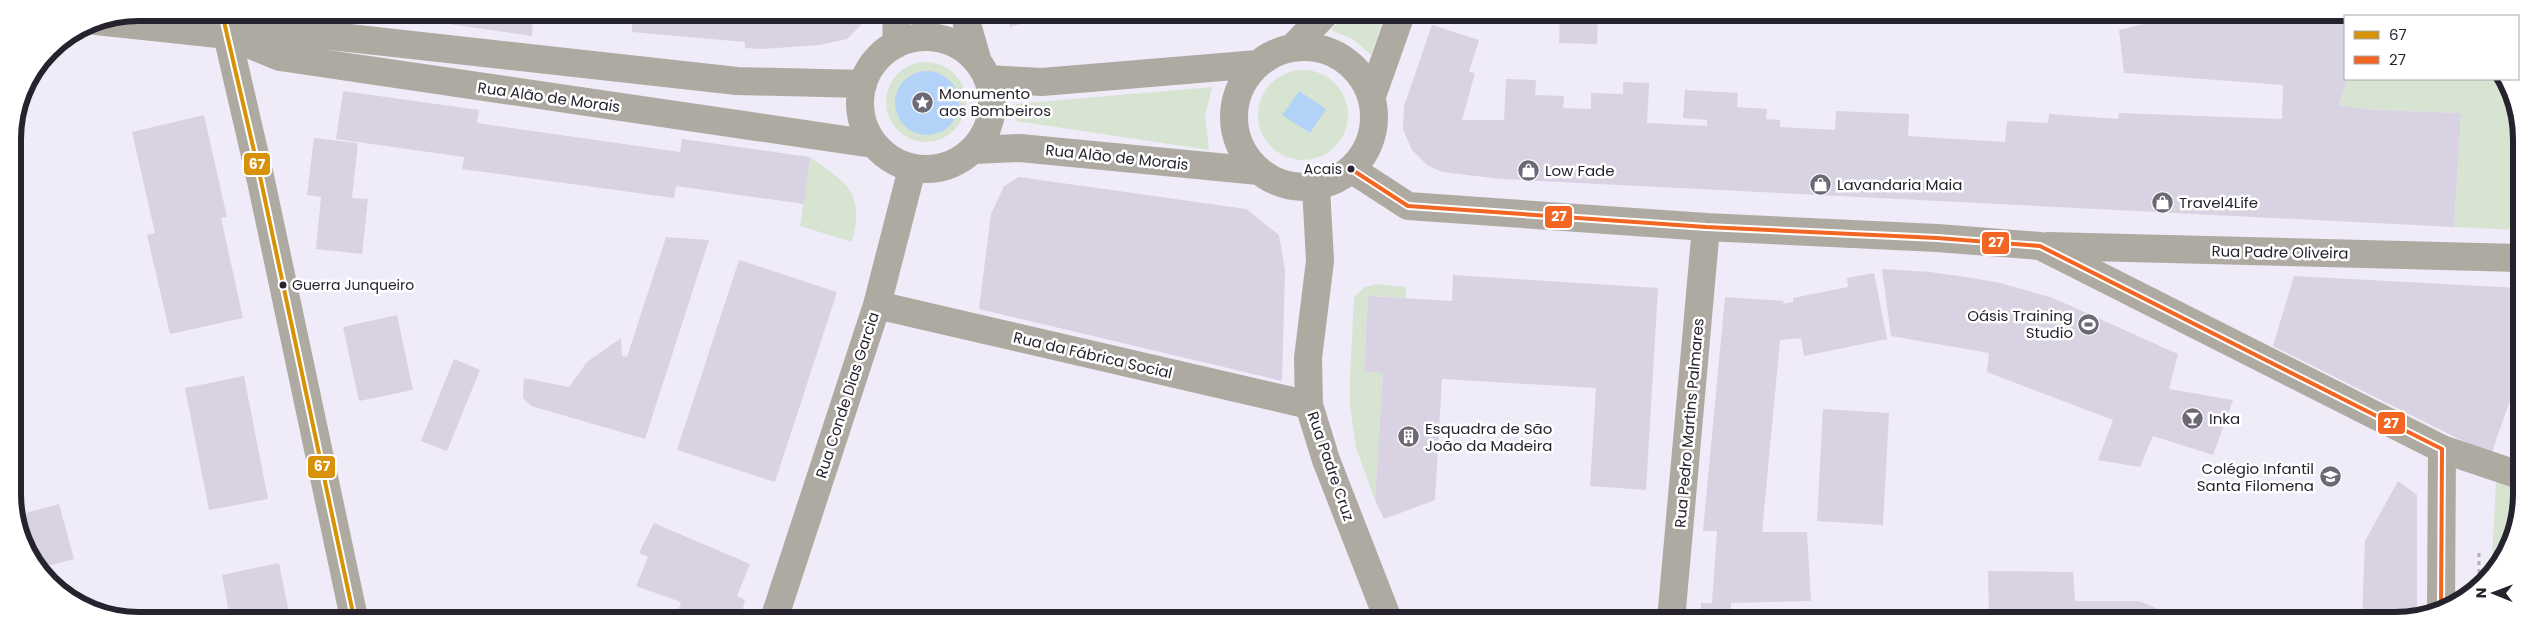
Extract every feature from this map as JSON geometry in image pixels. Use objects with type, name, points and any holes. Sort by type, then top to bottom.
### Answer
[{"type":"street","points":[[896,21],[897,44]]},
{"type":"street","points":[[967,21],[992,97],[991,116],[985,134],[974,150],[952,165],[939,169],[912,169],[891,160],[873,144],[864,125],[860,104],[863,84],[876,60],[897,44],[916,38],[936,38],[966,48],[982,69]]},
{"type":"street","points":[[1293,47],[1318,21]]},
{"type":"street","points":[[1372,96],[1399,21]]},
{"type":"street","name":"Rua Alão de Morais","points":[[128,22],[225,24],[737,81],[863,84]]},
{"type":"street","points":[[225,24],[353,612]]},
{"type":"street","name":"Rua Alão de Morais","points":[[225,24],[280,57],[873,144]]},
{"type":"street","name":"Rua Alão de Morais","points":[[1313,46],[1333,52],[1350,63],[1364,78],[1372,96],[1375,116],[1372,136],[1364,154],[1351,170],[1334,181],[1316,187],[1296,187],[1276,181],[1259,171],[1246,156],[1237,138],[1234,118],[1236,98],[1245,79],[1258,64],[1274,53],[1293,47],[1313,46]]},
{"type":"street","name":"Rua Alão de Morais","points":[[982,69],[1042,82],[1258,64]]},
{"type":"street","name":"Rua Alão de Morais","points":[[974,150],[1020,148],[1259,171]]},
{"type":"street","name":"Rua Conde Dias Garcia","points":[[776,612],[877,305],[912,169]]},
{"type":"street","points":[[1351,170],[1404,205],[1706,227],[1937,238],[2040,246],[2442,449],[2513,473]]},
{"type":"street","name":"Rua Padre Cruz","points":[[1316,187],[1320,261],[1308,358],[1309,405],[1326,460],[1385,611]]},
{"type":"street","name":"Rua Pedro Martins Palmares","points":[[1673,611],[1706,227]]},
{"type":"street","name":"Rua Padre Oliveira","points":[[2040,246],[2513,258]]},
{"type":"street","name":"Rua da Fábrica Social","points":[[877,305],[1309,405]]},
{"type":"street","points":[[2441,603],[2442,449]]},
{"type":"green space","points":[[1340,21],[1383,21],[1371,55],[1354,40],[1331,30]]},
{"type":"green space","points":[[918,62],[934,62],[955,73],[966,94],[966,110],[955,131],[934,142],[918,142],[904,136],[892,124],[886,110],[886,94],[892,80],[904,68]]},
{"type":"green space","points":[[1303,70],[1320,73],[1335,83],[1345,98],[1348,115],[1345,132],[1335,147],[1320,157],[1303,160],[1286,157],[1271,147],[1261,132],[1258,115],[1261,98],[1271,83],[1286,73]]},
{"type":"green space","points":[[2347,80],[2497,80],[2504,94],[2512,124],[2513,230],[2454,227],[2461,113],[2376,110],[2339,105]]},
{"type":"green space","points":[[1212,87],[1205,116],[1209,150],[1016,121],[1016,104]]},
{"type":"green space","points":[[810,157],[834,175],[850,191],[856,211],[852,242],[800,226]]},
{"type":"green space","points":[[1377,284],[1406,287],[1406,298],[1368,296],[1364,371],[1383,373],[1375,500],[1356,448],[1350,405],[1350,377],[1354,297],[1365,287]]},
{"type":"green space","points":[[2496,481],[2513,487],[2513,494],[2512,509],[2504,539],[2497,553],[2492,558]]},
{"type":"water","points":[[927,71],[945,77],[953,85],[959,103],[953,121],[945,129],[927,135],[909,129],[901,121],[895,103],[901,85],[909,77]]},
{"type":"water","points":[[1299,91],[1326,109],[1310,133],[1282,115]]},
{"type":"building","points":[[427,21],[533,21],[532,36]]},
{"type":"building","points":[[551,21],[610,21],[610,22]]},
{"type":"building","points":[[632,21],[863,21],[847,39],[820,45],[762,49],[745,48],[745,42],[632,32]]},
{"type":"building","points":[[1008,21],[1029,21],[1010,27]]},
{"type":"building","points":[[1560,21],[1598,21],[1597,44],[1559,43]]},
{"type":"building","points":[[2156,21],[2344,21],[2344,80],[2347,80],[2339,105],[2375,110],[2461,113],[2454,227],[1501,179],[1442,172],[1427,165],[1412,150],[1403,129],[1404,106],[1432,25],[1479,40],[1469,72],[1475,73],[1462,120],[1504,120],[1506,79],[1536,80],[1535,95],[1564,96],[1563,108],[1591,109],[1591,93],[1623,94],[1623,82],[1649,83],[1647,123],[1707,126],[1707,120],[1683,118],[1685,90],[1738,93],[1737,107],[1767,109],[1766,119],[1780,120],[1780,127],[1835,130],[1836,111],[1909,114],[1908,136],[2005,142],[2007,121],[2048,123],[2049,114],[2118,119],[2119,113],[2282,119],[2283,85],[2124,73],[2119,30]]},
{"type":"building","points":[[343,91],[479,110],[477,123],[680,152],[682,139],[810,157],[804,204],[676,186],[674,198],[462,169],[464,157],[336,139]]},
{"type":"building","points":[[204,115],[227,217],[221,218],[243,318],[170,334],[147,235],[155,233],[132,132]]},
{"type":"building","points":[[314,138],[358,143],[352,198],[368,199],[362,254],[316,249],[321,197],[307,195]]},
{"type":"building","points":[[1019,177],[1246,209],[1279,235],[1285,271],[1282,381],[979,309],[991,214],[1004,186]]},
{"type":"building","points":[[666,237],[709,240],[645,439],[531,406],[523,398],[524,378],[569,387],[587,362],[621,338],[622,356],[627,357]]},
{"type":"building","points":[[739,260],[837,292],[775,482],[677,450]]},
{"type":"building","points":[[1882,269],[1930,272],[1966,277],[2000,283],[2053,298],[2178,354],[2169,389],[2233,400],[2213,455],[2153,436],[2140,467],[2098,460],[2113,420],[1987,372],[1989,353],[1891,336]]},
{"type":"building","points":[[1874,273],[1887,339],[1804,356],[1801,338],[1780,340],[1762,532],[1807,532],[1811,601],[1731,603],[1731,611],[1701,611],[1701,603],[1712,603],[1717,531],[1703,531],[1725,297],[1784,301],[1783,304],[1793,302],[1793,298],[1848,287],[1847,278]]},
{"type":"building","name":"Esquadra de São João da Madeira","points":[[1453,275],[1658,288],[1646,490],[1590,486],[1596,388],[1442,379],[1435,500],[1384,519],[1375,500],[1383,373],[1364,372],[1368,296],[1452,301]]},
{"type":"building","points":[[2294,276],[2513,288],[2513,391],[2491,455],[2273,346]]},
{"type":"building","points":[[397,315],[413,390],[359,401],[343,327]]},
{"type":"building","points":[[454,359],[480,370],[447,451],[421,441]]},
{"type":"building","points":[[244,376],[268,499],[209,510],[185,388]]},
{"type":"building","points":[[1823,409],[1889,413],[1883,525],[1817,521]]},
{"type":"building","points":[[2398,481],[2417,495],[2417,609],[2362,611],[2365,541]]},
{"type":"building","points":[[59,504],[74,559],[46,567],[33,546],[23,514]]},
{"type":"building","points":[[654,523],[750,564],[737,596],[745,600],[742,612],[678,612],[681,602],[636,586],[648,557],[639,553]]},
{"type":"building","points":[[279,563],[289,612],[229,612],[222,575]]},
{"type":"building","points":[[1988,571],[2073,572],[2075,601],[2139,601],[2163,611],[1989,611]]},
{"type":"transit line","name":"67","points":[[224,21],[261,181],[353,612]]},
{"type":"transit line","name":"27","points":[[1351,169],[1408,206],[1706,227],[1937,238],[2040,246],[2442,449],[2441,603]]},
{"type":"place","name":"Monumento aos Bombeiros","points":[[923,102]]},
{"type":"place","name":"Acais","points":[[1351,169]]},
{"type":"place","name":"Low Fade","points":[[1529,170]]},
{"type":"place","name":"Lavandaria Maia","points":[[1821,184]]},
{"type":"place","name":"Travel4Life","points":[[2163,202]]},
{"type":"place","name":"Guerra Junqueiro","points":[[283,285]]},
{"type":"place","name":"Oásis Training Studio","points":[[2089,324]]},
{"type":"place","name":"Inka","points":[[2193,418]]},
{"type":"place","name":"Esquadra de São João da Madeira","points":[[1409,437]]},
{"type":"place","name":"Colégio Infantil Santa Filomena","points":[[2330,477]]}]
